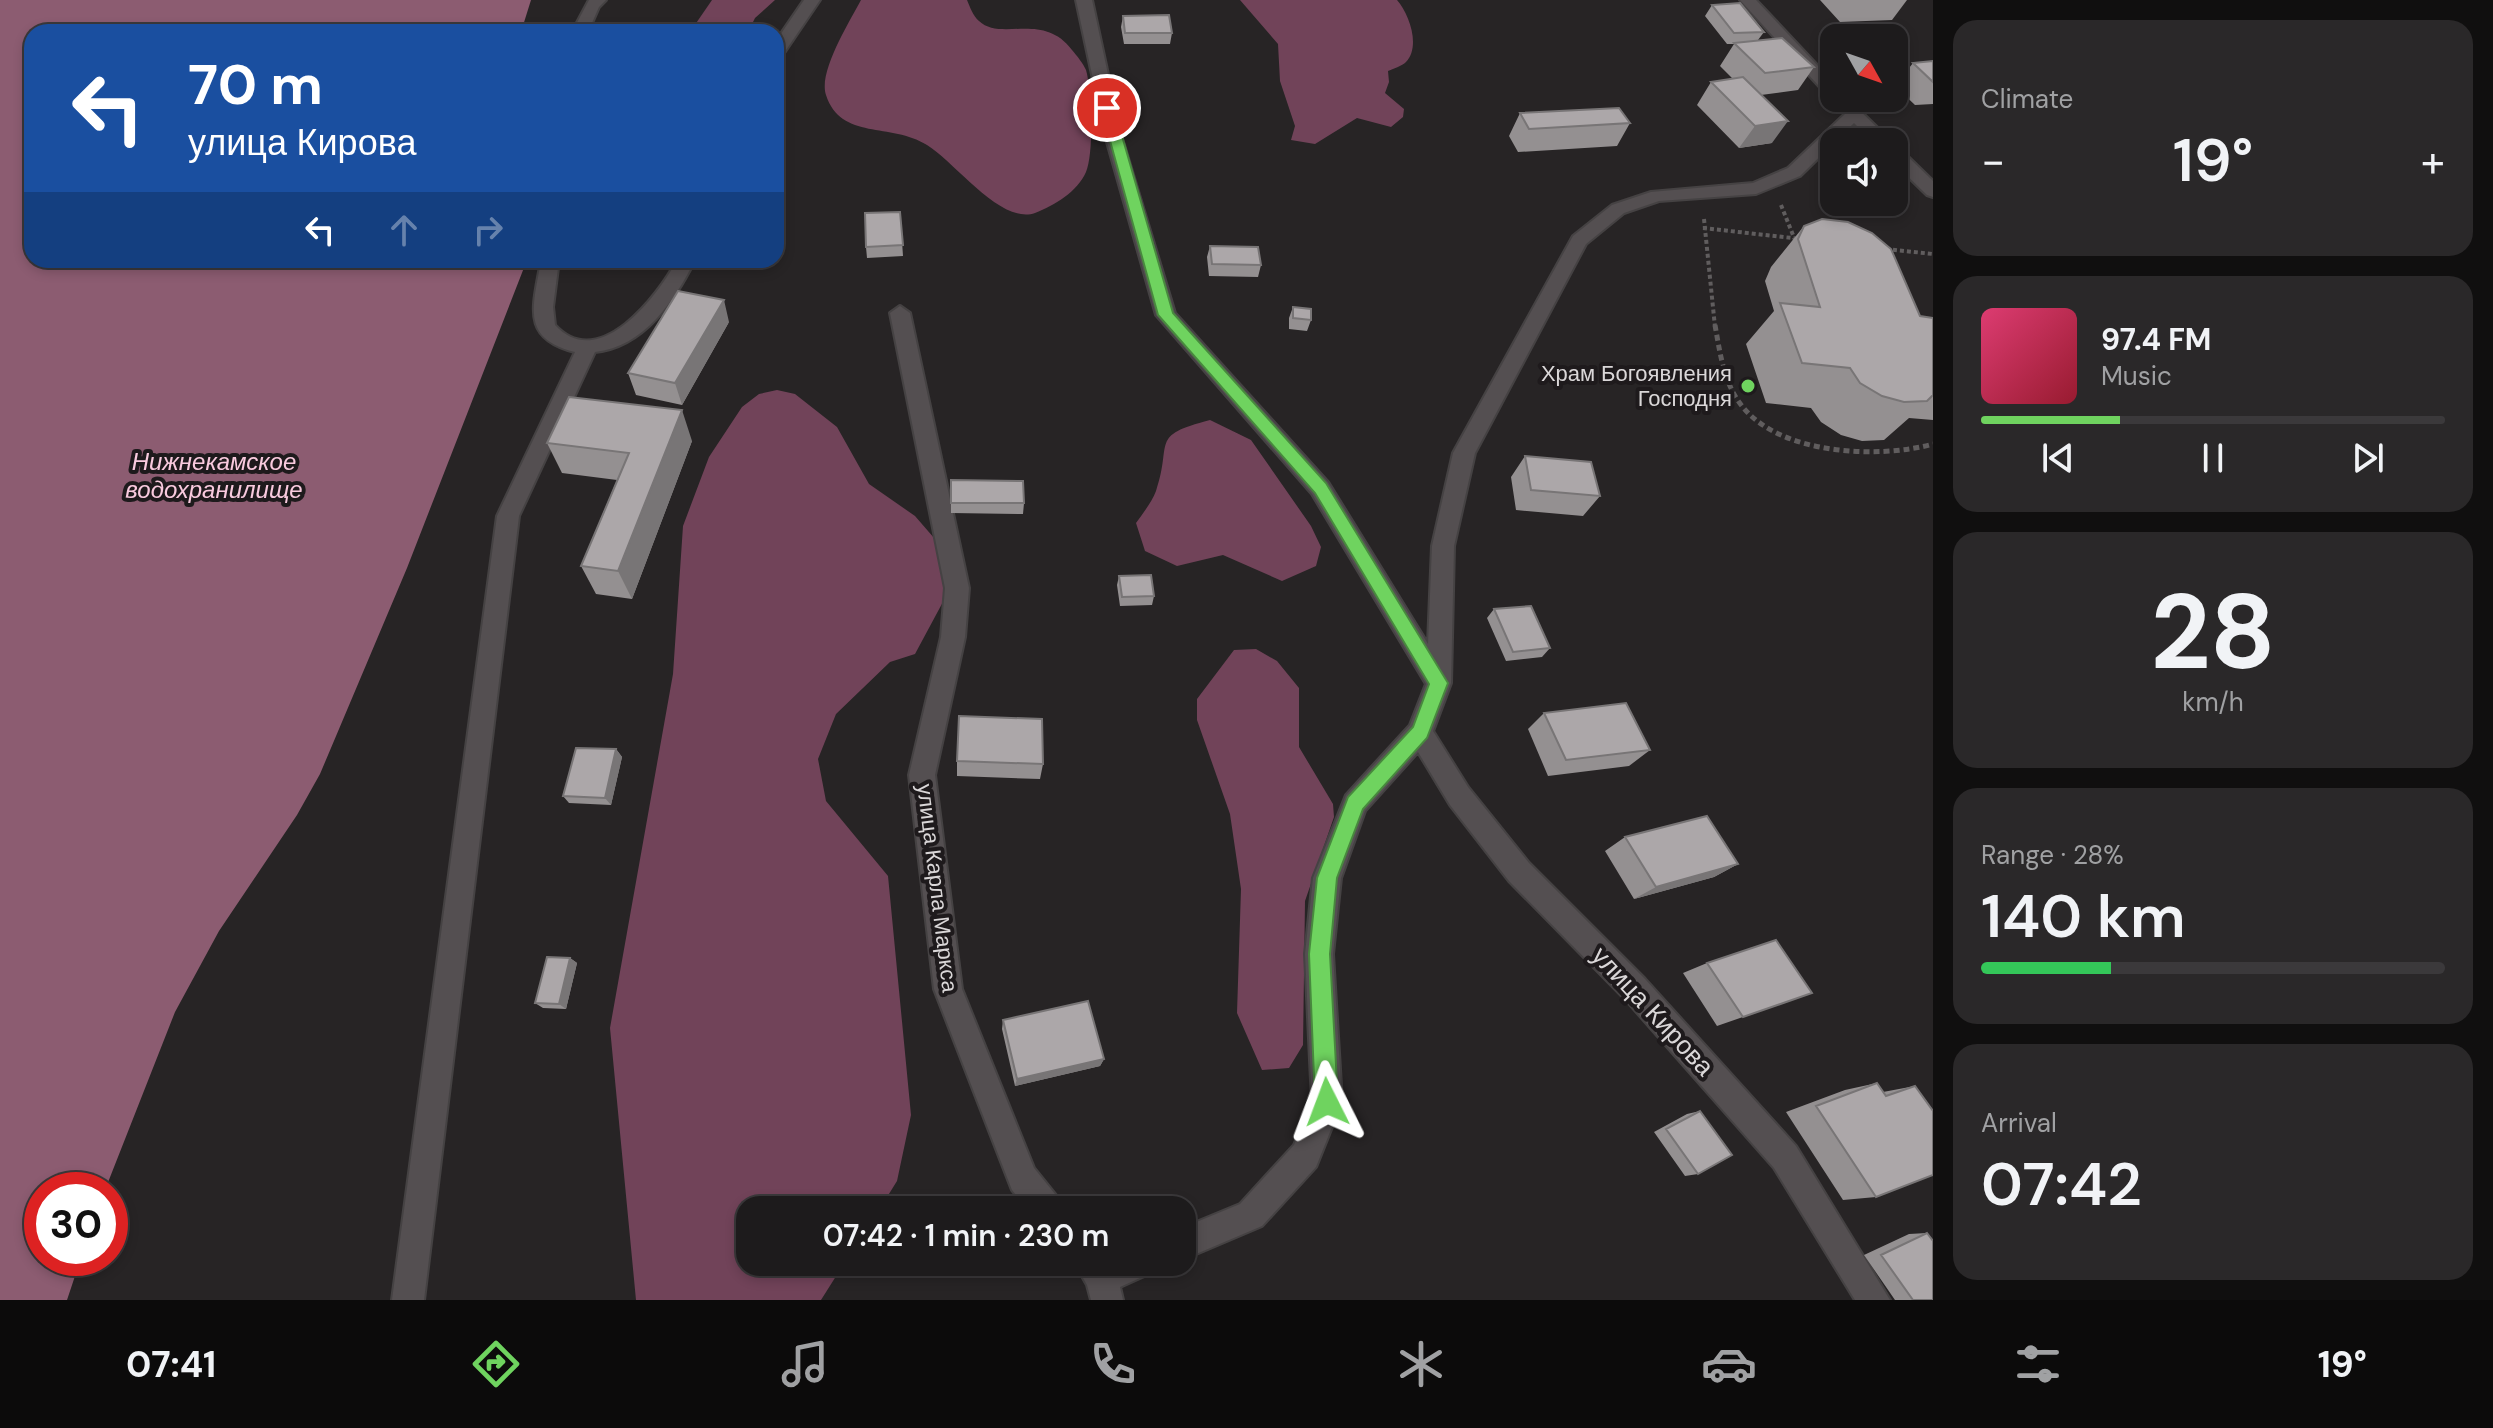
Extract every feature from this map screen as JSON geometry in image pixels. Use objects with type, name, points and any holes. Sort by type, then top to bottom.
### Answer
[{"type":"street","points":[[584,24],[592,5],[598,0]]},
{"type":"street","points":[[784,41],[812,0]]},
{"type":"street","points":[[1084,0],[1113,135],[1166,315],[1320,488],[1439,683]]},
{"type":"street","points":[[1748,0],[1820,78]]},
{"type":"street","points":[[1196,1238],[1251,1215],[1305,1156],[1327,1102],[1319,954],[1327,878],[1355,804],[1420,732],[1439,683],[1443,546],[1464,453],[1579,240],[1618,209],[1657,196],[1756,188],[1794,172],[1841,112]]},
{"type":"street","points":[[1852,112],[1869,128]]},
{"type":"street","points":[[1908,167],[1933,191]]},
{"type":"street","points":[[549,268],[544,320],[551,335],[568,344],[588,346],[629,333],[677,279],[682,268]]},
{"type":"street","name":"улица Карла Маркса","points":[[900,313],[957,588],[953,637],[922,775],[948,989],[1023,1179],[1037,1196]]},
{"type":"street","points":[[408,1300],[508,516],[588,346]]},
{"type":"street","name":"улица Кирова","points":[[1420,732],[1459,796],[1519,872],[1635,989],[1785,1157],[1874,1300]]},
{"type":"path","points":[[1772,181],[1798,249]]},
{"type":"path","points":[[1709,191],[1703,228],[1722,366],[1741,407],[1776,432],[1815,445],[1863,455],[1906,452],[1933,444]]},
{"type":"path","points":[[1703,228],[1808,240]]},
{"type":"path","points":[[1876,247],[1933,254]]},
{"type":"shaded area","points":[[712,0],[775,0],[752,24],[696,24]]},
{"type":"shaded area","points":[[861,0],[967,0],[975,17],[988,27],[1036,29],[1061,38],[1085,67],[1090,92],[1089,163],[1077,186],[1065,197],[1035,213],[1022,214],[1008,210],[979,190],[927,145],[913,138],[869,129],[843,119],[833,109],[825,85],[836,47]]},
{"type":"shaded area","points":[[1240,0],[1397,0],[1412,30],[1413,48],[1406,62],[1388,71],[1389,82],[1385,93],[1404,109],[1403,117],[1391,127],[1357,118],[1315,144],[1291,140],[1295,126],[1280,81],[1278,44]]},
{"type":"shaded area","points":[[777,390],[795,394],[837,427],[869,484],[915,516],[941,546],[944,600],[915,654],[890,662],[836,714],[818,759],[826,801],[888,876],[911,1115],[897,1181],[888,1196],[736,1196],[736,1276],[836,1276],[821,1300],[636,1300],[610,1028],[673,674],[683,526],[709,457],[742,407],[759,394]]},
{"type":"shaded area","points":[[1210,420],[1251,440],[1311,526],[1321,547],[1316,566],[1282,581],[1223,555],[1177,566],[1145,551],[1136,523],[1156,491],[1166,443],[1178,431]]},
{"type":"shaded area","points":[[1256,649],[1277,661],[1299,688],[1299,747],[1333,804],[1334,817],[1305,901],[1303,1045],[1289,1068],[1262,1070],[1237,1013],[1241,889],[1230,814],[1197,720],[1197,699],[1234,650]]},
{"type":"water","name":"Нижнекамское водохранилище","points":[[0,0],[531,0],[524,24],[24,24],[24,268],[524,268],[407,568],[320,774],[297,815],[219,931],[175,1012],[112,1172],[24,1172],[24,1276],[75,1276],[67,1300],[0,1300]]},
{"type":"building","points":[[1740,3],[1764,32],[1734,33],[1712,5]]},
{"type":"building","points":[[1169,15],[1172,33],[1125,33],[1123,16]]},
{"type":"building","points":[[1782,38],[1814,67],[1765,73],[1734,43]]},
{"type":"building","points":[[1933,61],[1933,82],[1913,63]]},
{"type":"building","points":[[1743,77],[1788,121],[1755,126],[1711,82]]},
{"type":"building","points":[[1619,108],[1630,123],[1529,129],[1520,113]]},
{"type":"building","points":[[900,212],[903,245],[866,247],[865,213]]},
{"type":"building","points":[[1822,219],[1848,222],[1872,233],[1891,249],[1920,316],[1933,318],[1933,395],[1927,401],[1904,402],[1882,396],[1860,383],[1850,368],[1802,363],[1780,303],[1820,307],[1798,239],[1804,226]]},
{"type":"building","points":[[1210,246],[1258,247],[1261,265],[1212,264]]},
{"type":"building","points":[[678,291],[724,300],[675,383],[628,373]]},
{"type":"building","points":[[1293,307],[1311,309],[1311,320],[1293,318]]},
{"type":"building","points":[[569,397],[682,410],[618,571],[581,566],[629,453],[547,443]]},
{"type":"building","points":[[1525,456],[1591,462],[1600,496],[1531,490]]},
{"type":"building","points":[[951,480],[1023,481],[1024,503],[951,503]]},
{"type":"building","points":[[1151,575],[1154,596],[1122,597],[1119,576]]},
{"type":"building","points":[[1531,606],[1550,648],[1513,652],[1494,609]]},
{"type":"building","points":[[1626,703],[1650,750],[1566,760],[1544,713]]},
{"type":"building","points":[[959,716],[1042,719],[1043,764],[957,761]]},
{"type":"building","points":[[576,748],[616,749],[605,798],[563,796]]},
{"type":"building","points":[[1707,816],[1738,864],[1656,887],[1625,837]]},
{"type":"building","points":[[1776,940],[1812,993],[1743,1017],[1707,963]]},
{"type":"building","points":[[547,957],[570,958],[559,1004],[535,1003]]},
{"type":"building","points":[[1088,1001],[1104,1059],[1017,1079],[1003,1020]]},
{"type":"building","points":[[1877,1083],[1886,1096],[1915,1086],[1933,1111],[1933,1175],[1876,1197],[1816,1106]]},
{"type":"building","points":[[1700,1111],[1732,1155],[1698,1174],[1666,1129]]},
{"type":"building","points":[[1927,1233],[1933,1241],[1933,1300],[1913,1300],[1881,1255]]},
{"type":"place","name":"Храм Богоявления Господня","points":[[1748,386]]},
{"type":"route","points":[[1107,108],[1166,315],[1320,488],[1439,683],[1420,732],[1355,804],[1327,878],[1319,954],[1327,1102]]}]
